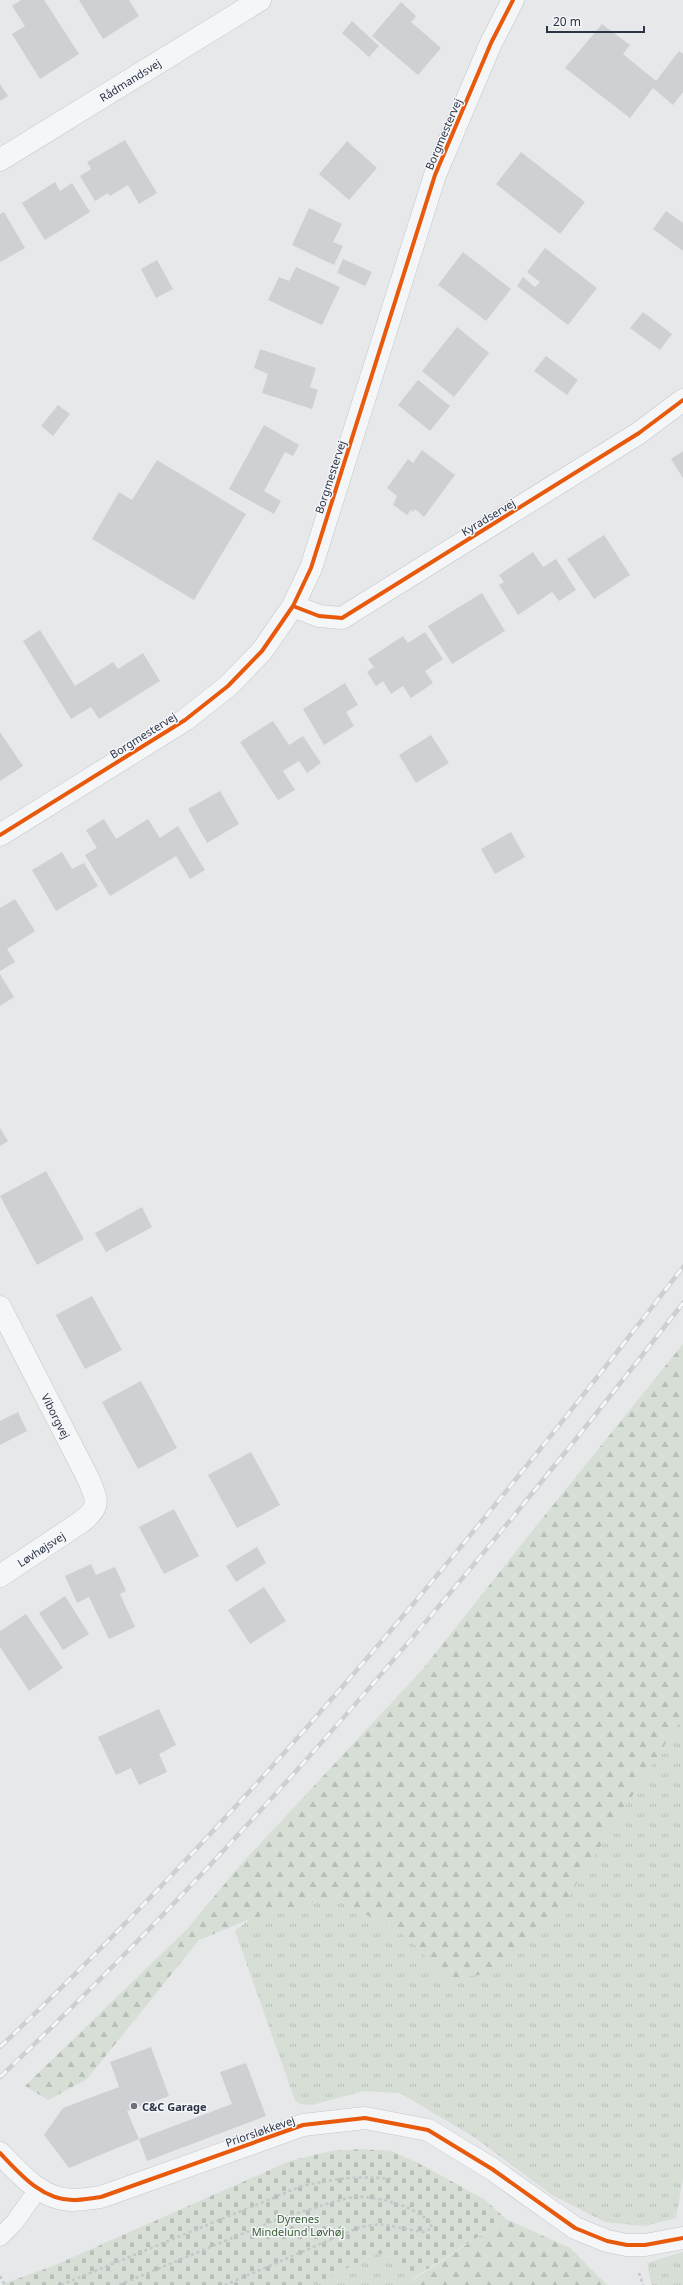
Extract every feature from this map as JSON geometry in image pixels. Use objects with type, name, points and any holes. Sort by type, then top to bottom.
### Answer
[{"type":"street","name":"Rådmandsvej","points":[[0,160],[260,0]]},
{"type":"street","name":"Borgmestervej","points":[[0,835],[185,720],[228,686],[262,651],[293,606],[311,568],[435,175],[491,43],[513,0]]},
{"type":"street","name":"Kyradservej","points":[[293,606],[319,616],[342,618],[639,433],[683,400]]},
{"type":"street","name":"Viborgvej","points":[[0,1307],[88,1478],[96,1498],[94,1512],[81,1522]]},
{"type":"street","name":"Løvhøjsvej","points":[[0,1576],[81,1522]]},
{"type":"street","name":"Priorsløkkevej","points":[[0,2153],[26,2180],[47,2193],[72,2200],[101,2197],[304,2125],[365,2118],[428,2130],[492,2169],[575,2228],[607,2241],[627,2245],[639,2245],[683,2238]]},
{"type":"lane","points":[[0,2237],[14,2223],[39,2188]]},
{"type":"path","points":[[61,2285],[302,2186],[341,2177],[370,2176],[391,2179]]},
{"type":"path","points":[[119,2285],[273,2221],[357,2196],[385,2200],[407,2207],[429,2220],[432,2228],[423,2232],[380,2224],[360,2227],[225,2285]]},
{"type":"path","points":[[0,2276],[5,2285]]},
{"type":"green space","points":[[683,1344],[683,1716],[551,1924],[495,1973],[446,1979],[408,1937],[333,1897],[250,1919],[199,1940],[87,2079],[48,2100],[25,2086],[187,1929],[243,1862],[422,1670]]},
{"type":"green space","points":[[683,1716],[683,2178],[676,2218],[644,2226],[605,2222],[552,2195],[474,2137],[400,2093],[364,2091],[311,2105],[300,2104],[295,2100],[235,1931],[250,1919],[333,1897],[408,1937],[446,1979]]},
{"type":"green space","name":"Dyrenes Mindelund Løvhøj","points":[[361,2149],[392,2151],[426,2167],[485,2200],[506,2219],[418,2275],[395,2260],[378,2253],[312,2285],[0,2285],[53,2266],[290,2161],[331,2151]]},
{"type":"green space","points":[[506,2219],[570,2248],[607,2285],[405,2285]]},
{"type":"green space","points":[[683,2252],[683,2285],[652,2285],[647,2263]]},
{"type":"green space","points":[[378,2253],[395,2260],[418,2275],[405,2285],[312,2285]]},
{"type":"building","points":[[21,0],[44,0],[79,54],[40,79],[12,34],[25,26],[12,6]]},
{"type":"building","points":[[79,0],[129,0],[139,16],[103,39]]},
{"type":"building","points":[[401,2],[416,16],[411,22],[441,48],[418,75],[372,36]]},
{"type":"building","points":[[352,21],[379,46],[369,57],[342,33]]},
{"type":"building","points":[[602,24],[630,45],[623,54],[656,81],[679,51],[683,54],[683,92],[673,105],[653,88],[630,118],[565,68]]},
{"type":"building","points":[[0,84],[8,96],[0,101]]},
{"type":"building","points":[[125,140],[157,193],[139,204],[128,185],[110,196],[108,193],[95,201],[80,176],[91,169],[87,162]]},
{"type":"building","points":[[347,141],[377,168],[349,200],[319,174]]},
{"type":"building","points":[[521,152],[585,202],[560,234],[496,184]]},
{"type":"building","points":[[55,182],[60,191],[72,183],[90,212],[45,240],[22,203]]},
{"type":"building","points":[[309,208],[342,224],[333,242],[343,246],[334,265],[292,245]]},
{"type":"building","points":[[666,211],[683,223],[683,251],[653,229]]},
{"type":"building","points":[[4,212],[25,248],[0,262],[0,214]]},
{"type":"building","points":[[545,248],[597,288],[568,325],[517,286],[523,277],[535,287],[540,282],[527,272]]},
{"type":"building","points":[[463,252],[511,289],[486,321],[438,285]]},
{"type":"building","points":[[343,259],[372,272],[365,286],[337,273]]},
{"type":"building","points":[[157,260],[173,289],[156,298],[141,269]]},
{"type":"building","points":[[296,267],[340,287],[322,325],[268,300],[279,277],[289,281]]},
{"type":"building","points":[[643,312],[672,334],[660,350],[630,328]]},
{"type":"building","points":[[457,327],[489,353],[454,397],[422,371]]},
{"type":"building","points":[[260,349],[316,368],[310,387],[318,390],[312,409],[262,393],[268,374],[254,368]]},
{"type":"building","points":[[546,356],[578,380],[567,395],[534,371]]},
{"type":"building","points":[[418,380],[450,406],[430,431],[398,405]]},
{"type":"building","points":[[58,405],[70,414],[53,436],[41,426]]},
{"type":"building","points":[[264,425],[299,445],[293,456],[285,452],[264,491],[281,501],[274,514],[229,489]]},
{"type":"building","points":[[422,450],[455,475],[424,517],[415,509],[413,512],[411,510],[407,515],[393,505],[397,496],[387,488],[408,459],[413,463]]},
{"type":"building","points":[[683,451],[683,478],[671,459]]},
{"type":"building","points":[[157,460],[246,514],[194,600],[92,539],[119,492],[132,500]]},
{"type":"building","points":[[604,535],[630,575],[594,599],[567,559]]},
{"type":"building","points":[[533,552],[543,567],[556,559],[576,590],[559,601],[552,592],[518,615],[499,585],[504,582],[499,575]]},
{"type":"building","points":[[482,593],[505,631],[452,664],[428,626]]},
{"type":"building","points":[[40,630],[75,686],[113,662],[118,669],[143,653],[160,681],[99,719],[91,707],[71,719],[23,641]]},
{"type":"building","points":[[425,632],[443,659],[425,671],[433,683],[411,698],[403,686],[391,694],[383,681],[376,686],[367,672],[374,667],[368,659],[403,636],[408,643]]},
{"type":"building","points":[[345,683],[358,705],[346,712],[354,726],[324,745],[303,709]]},
{"type":"building","points":[[273,721],[289,745],[303,736],[321,763],[307,773],[299,761],[283,771],[295,790],[278,800],[240,742]]},
{"type":"building","points":[[0,732],[23,766],[0,781]]},
{"type":"building","points":[[431,735],[449,763],[416,783],[399,755]]},
{"type":"building","points":[[220,791],[239,824],[207,843],[188,809]]},
{"type":"building","points":[[104,819],[116,839],[148,819],[160,838],[178,826],[205,870],[190,879],[176,856],[110,896],[85,855],[97,848],[86,830]]},
{"type":"building","points":[[511,832],[525,857],[495,874],[481,849]]},
{"type":"building","points":[[62,852],[72,869],[84,863],[98,886],[56,911],[32,870]]},
{"type":"building","points":[[15,899],[35,931],[7,949],[15,962],[0,971],[0,908]]},
{"type":"building","points":[[0,974],[14,997],[0,1006]]},
{"type":"building","points":[[0,1128],[8,1141],[0,1146]]},
{"type":"building","points":[[46,1171],[84,1239],[37,1265],[0,1196]]},
{"type":"building","points":[[142,1207],[152,1227],[106,1252],[95,1233]]},
{"type":"building","points":[[92,1296],[122,1350],[85,1369],[56,1315]]},
{"type":"building","points":[[141,1381],[177,1448],[138,1469],[102,1402]]},
{"type":"building","points":[[18,1412],[27,1431],[0,1445],[0,1421]]},
{"type":"building","points":[[251,1452],[280,1505],[237,1528],[208,1475]]},
{"type":"building","points":[[174,1509],[199,1556],[164,1574],[139,1527]]},
{"type":"building","points":[[257,1547],[266,1563],[236,1582],[226,1566]]},
{"type":"building","points":[[91,1564],[96,1575],[115,1567],[126,1591],[120,1594],[135,1627],[109,1639],[89,1597],[77,1603],[65,1576]]},
{"type":"building","points":[[264,1587],[286,1621],[250,1644],[228,1610]]},
{"type":"building","points":[[65,1596],[89,1634],[63,1650],[39,1613]]},
{"type":"building","points":[[26,1614],[63,1668],[29,1691],[0,1647],[0,1631]]},
{"type":"building","points":[[159,1709],[176,1745],[159,1754],[167,1772],[139,1785],[131,1768],[116,1775],[98,1737]]},
{"type":"building","points":[[151,2047],[169,2096],[127,2111],[139,2139],[69,2168],[44,2135],[63,2108],[119,2087],[110,2062]]},
{"type":"building","points":[[246,2063],[266,2116],[147,2161],[139,2139],[232,2104],[220,2072]]},
{"type":"railway","points":[[0,2047],[93,1956],[183,1863],[271,1768],[356,1670],[523,1471],[683,1267]]},
{"type":"railway","points":[[0,2077],[92,1987],[183,1894],[270,1800],[356,1703],[440,1605],[522,1505],[683,1303]]},
{"type":"cycle path","points":[[0,835],[185,720],[228,686],[262,651],[293,606],[311,568],[435,175],[491,43],[513,0]]},
{"type":"cycle path","points":[[293,606],[319,616],[342,618],[639,433],[683,400]]},
{"type":"cycle path","points":[[0,2153],[15,2169],[42,2191],[51,2196],[62,2199],[80,2200],[101,2197],[303,2125],[365,2118],[428,2130],[492,2169],[575,2228],[607,2241],[627,2245],[645,2245],[683,2238]]},
{"type":"place","name":"C&C Garage","points":[[134,2106]]}]
